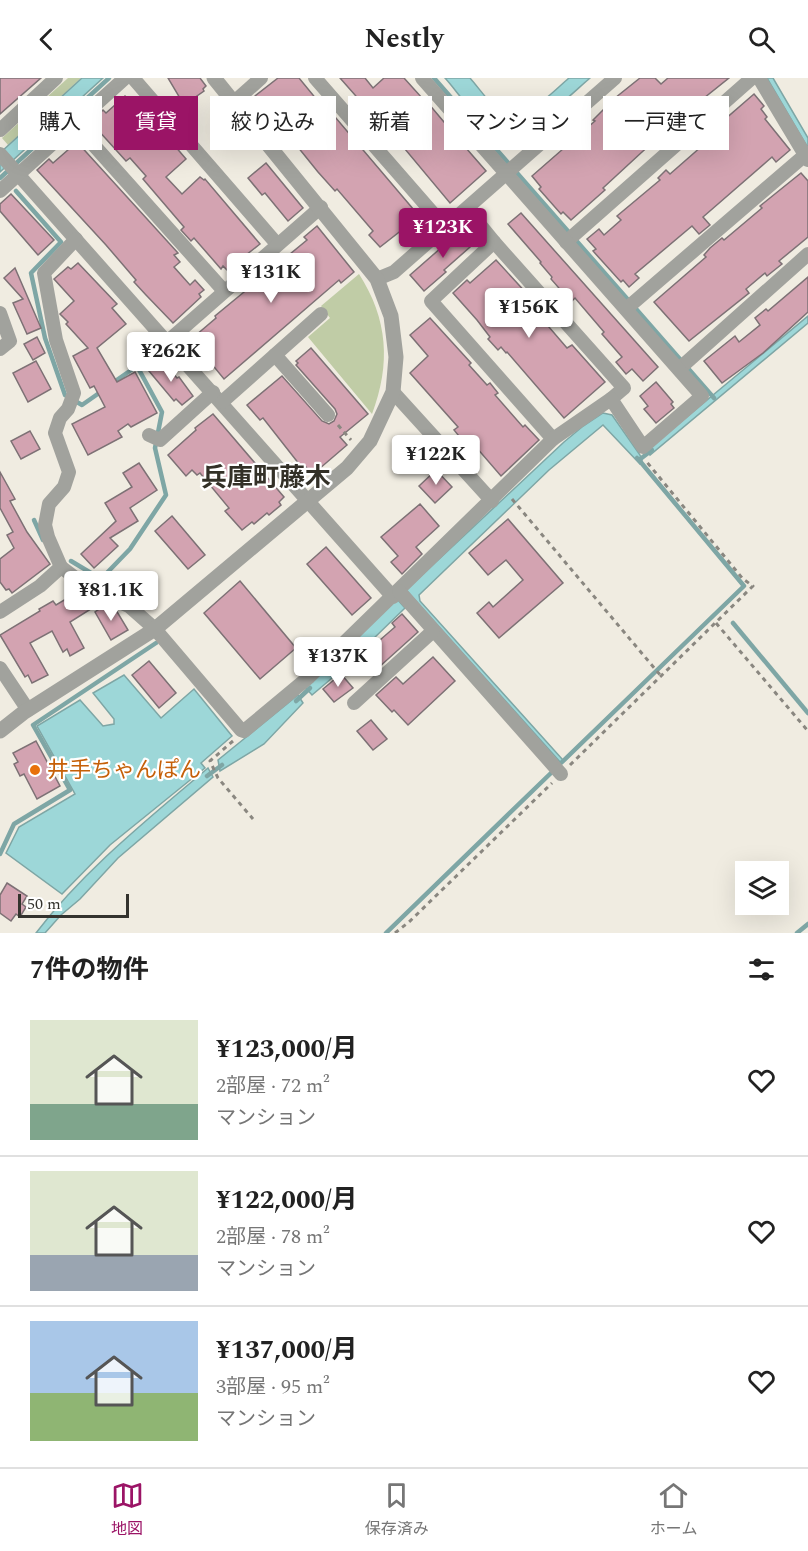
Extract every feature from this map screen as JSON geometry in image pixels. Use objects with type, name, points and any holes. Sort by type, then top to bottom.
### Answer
[{"type":"street","points":[[0,130],[56,78]]},
{"type":"street","points":[[102,98],[125,78]]},
{"type":"street","points":[[133,78],[277,244]]},
{"type":"street","points":[[214,78],[228,96]]},
{"type":"street","points":[[241,96],[261,78]]},
{"type":"street","points":[[315,78],[445,227]]},
{"type":"street","points":[[422,78],[510,170],[683,365],[702,396],[643,447],[611,399]]},
{"type":"street","points":[[377,279],[394,272],[615,78]]},
{"type":"street","points":[[570,238],[752,78]]},
{"type":"street","points":[[630,306],[806,157],[759,78]]},
{"type":"street","points":[[0,191],[44,150]]},
{"type":"street","points":[[98,150],[224,291]]},
{"type":"street","points":[[0,730],[154,629],[347,468],[370,441],[393,392],[396,357],[391,316],[377,279],[273,150]]},
{"type":"street","points":[[0,153],[309,500],[396,594],[411,606],[561,774]]},
{"type":"street","points":[[167,342],[321,207]]},
{"type":"street","points":[[76,239],[44,273],[56,340],[74,393],[69,409],[60,418],[55,433],[69,472],[64,487],[49,504],[45,525],[48,537],[61,567],[90,589],[129,606],[154,629],[244,731],[309,677],[554,439],[624,388],[466,208]]},
{"type":"street","points":[[494,242],[432,301],[554,439]]},
{"type":"street","points":[[683,365],[808,254]]},
{"type":"street","points":[[0,313],[10,341],[0,349]]},
{"type":"street","points":[[154,438],[217,397],[275,355],[321,314]]},
{"type":"street","points":[[275,355],[328,415]]},
{"type":"street","points":[[393,392],[492,501]]},
{"type":"street","points":[[0,612],[40,586],[61,567]]},
{"type":"street","points":[[354,703],[433,631]]},
{"type":"street","points":[[0,668],[28,710]]},
{"type":"path","points":[[328,415],[357,446]]},
{"type":"path","points":[[396,933],[753,586],[743,579],[646,463]]},
{"type":"path","points":[[517,504],[661,676]]},
{"type":"path","points":[[716,623],[808,731]]},
{"type":"path","points":[[244,731],[210,761],[218,778],[253,819]]},
{"type":"green space","points":[[68,78],[81,78],[61,96],[48,96]]},
{"type":"green space","points":[[18,123],[18,136],[8,145],[2,138]]},
{"type":"green space","points":[[359,274],[376,308],[384,342],[382,377],[372,414],[308,337],[330,318],[321,306]]},
{"type":"water","points":[[82,78],[103,78],[83,96],[62,96]]},
{"type":"water","points":[[445,78],[470,78],[484,96],[460,96]]},
{"type":"water","points":[[569,78],[590,78],[569,96],[549,96]]},
{"type":"water","points":[[767,78],[773,78],[808,138],[808,148]]},
{"type":"water","points":[[18,137],[18,150],[24,150],[0,172],[0,153]]},
{"type":"water","points":[[808,316],[808,323],[650,455],[647,450]]},
{"type":"water","points":[[603,413],[612,415],[640,455],[642,461],[640,464],[603,425],[549,470],[419,595],[420,601],[563,760],[561,763],[406,590],[564,442]]},
{"type":"water","points":[[397,599],[405,608],[312,695],[305,687]]},
{"type":"water","points":[[124,675],[161,718],[194,689],[232,736],[201,763],[205,768],[110,845],[62,894],[6,853],[19,827],[75,794],[37,726],[80,700],[103,726],[114,724],[114,719],[93,693]]},
{"type":"water","points":[[298,695],[303,703],[264,744],[220,771],[218,760]]},
{"type":"water","points":[[208,768],[213,777],[118,858],[45,933],[36,933],[95,867],[139,826]]},
{"type":"building","points":[[0,78],[41,78],[18,96],[0,114]]},
{"type":"building","points":[[168,78],[200,78],[206,86],[204,91],[197,96],[179,96]]},
{"type":"building","points":[[278,78],[299,78],[314,96],[255,96]]},
{"type":"building","points":[[340,78],[365,78],[373,88],[384,78],[404,78],[420,96],[356,96]]},
{"type":"building","points":[[640,78],[655,78],[661,84],[668,78],[729,78],[706,96],[618,96]]},
{"type":"building","points":[[754,94],[764,106],[761,109],[767,117],[765,119],[790,150],[776,162],[772,157],[703,217],[710,225],[699,234],[692,226],[635,274],[639,278],[629,287],[623,280],[621,282],[593,251],[596,249],[587,239],[599,229],[604,235],[621,220],[617,216],[660,180],[658,178],[666,170],[670,174],[697,150],[729,150],[729,116]]},
{"type":"building","points":[[114,106],[114,148],[102,135],[102,111],[106,113]]},
{"type":"building","points":[[432,108],[444,122],[444,150],[468,150],[486,171],[450,203],[406,150],[432,150]]},
{"type":"building","points":[[603,110],[603,150],[645,150],[571,220],[563,212],[561,214],[539,189],[541,187],[532,176],[562,150],[591,150],[591,124],[595,121],[593,120]]},
{"type":"building","points":[[336,118],[348,132],[348,150],[363,150],[414,210],[416,209],[428,222],[414,234],[407,226],[380,247],[369,235],[373,231],[337,189],[335,191],[300,150],[336,150]]},
{"type":"building","points":[[68,150],[84,150],[178,253],[174,255],[180,262],[174,267],[190,285],[195,280],[204,290],[199,294],[201,297],[173,323],[134,282],[136,280],[106,245],[37,170],[49,159],[53,163]]},
{"type":"building","points":[[116,150],[178,150],[186,159],[166,177],[182,194],[200,177],[205,179],[260,244],[227,270],[223,266],[221,269],[194,238],[191,241],[181,230],[184,227],[143,179],[146,176],[130,158],[126,161]]},
{"type":"building","points":[[266,163],[303,208],[288,221],[265,193],[262,195],[248,178]]},
{"type":"building","points":[[801,173],[808,181],[808,237],[779,261],[782,264],[767,276],[765,273],[746,289],[749,293],[689,341],[654,302],[706,257],[704,255],[710,248],[722,238],[724,240],[762,208],[760,206]]},
{"type":"building","points":[[11,194],[54,240],[38,255],[0,211],[0,204]]},
{"type":"building","points":[[521,213],[658,367],[643,381],[632,369],[626,374],[616,362],[622,357],[602,334],[604,332],[575,298],[571,302],[508,224]]},
{"type":"building","points":[[317,226],[354,272],[341,283],[339,280],[224,379],[189,341],[216,318],[215,316],[307,240],[304,237]]},
{"type":"building","points":[[466,226],[478,240],[424,291],[410,275]]},
{"type":"building","points":[[496,260],[541,309],[536,312],[567,348],[572,345],[605,382],[564,418],[507,352],[501,347],[498,350],[488,339],[490,337],[453,293],[467,280],[470,283]]},
{"type":"building","points":[[78,263],[117,304],[112,308],[126,324],[97,348],[117,382],[135,372],[157,413],[131,427],[128,424],[118,431],[122,437],[88,455],[72,424],[105,407],[94,386],[90,388],[73,356],[88,348],[60,314],[74,301],[54,279],[68,267],[71,269]]},
{"type":"building","points":[[15,268],[41,328],[27,334],[13,303],[23,299],[4,278]]},
{"type":"building","points":[[808,277],[808,312],[763,353],[722,383],[704,361],[735,336],[739,342],[760,325],[755,318],[766,309],[768,311]]},
{"type":"building","points":[[430,318],[471,363],[469,365],[487,385],[490,383],[498,393],[495,395],[523,427],[525,425],[539,440],[501,476],[476,447],[468,454],[455,439],[459,436],[454,430],[458,427],[410,373],[428,356],[410,335]]},
{"type":"building","points":[[37,337],[45,353],[33,360],[24,344]]},
{"type":"building","points":[[311,348],[368,414],[340,437],[347,445],[312,475],[306,467],[303,469],[263,418],[260,420],[247,405],[282,376],[322,421],[329,424],[334,421],[337,414],[335,409],[296,365],[298,363],[296,361]]},
{"type":"building","points":[[162,360],[193,396],[182,405],[176,399],[174,401],[149,371]]},
{"type":"building","points":[[36,361],[51,389],[28,402],[13,373]]},
{"type":"building","points":[[656,382],[673,402],[671,404],[674,408],[656,423],[644,409],[648,406],[640,396]]},
{"type":"building","points":[[213,414],[284,497],[279,502],[281,505],[269,515],[267,513],[242,530],[225,511],[229,508],[200,473],[197,475],[192,470],[186,476],[168,455]]},
{"type":"building","points":[[30,431],[40,449],[21,459],[11,441]]},
{"type":"building","points":[[139,463],[157,490],[130,508],[138,521],[110,538],[118,546],[94,568],[81,554],[116,521],[105,503],[132,487],[123,473]]},
{"type":"building","points":[[436,470],[452,487],[435,503],[419,486]]},
{"type":"building","points":[[0,472],[15,499],[10,501],[27,532],[50,564],[12,593],[9,589],[6,590],[0,582],[0,559],[14,548],[7,535],[13,532],[0,508]]},
{"type":"building","points":[[420,504],[439,526],[416,547],[422,554],[402,574],[391,562],[398,556],[381,537]]},
{"type":"building","points":[[172,516],[205,555],[188,569],[155,531]]},
{"type":"building","points":[[508,519],[563,583],[499,638],[477,613],[489,602],[493,607],[523,580],[506,560],[488,575],[469,553]]},
{"type":"building","points":[[326,547],[371,598],[352,615],[307,564]]},
{"type":"building","points":[[240,581],[296,648],[260,679],[204,613]]},
{"type":"building","points":[[76,593],[78,596],[82,594],[88,598],[94,607],[70,622],[84,648],[70,656],[67,649],[63,652],[52,631],[30,643],[48,675],[32,683],[28,675],[25,677],[0,635],[53,601],[56,605]]},
{"type":"building","points":[[105,605],[112,612],[116,610],[128,630],[111,640],[95,612]]},
{"type":"building","points":[[402,614],[418,632],[378,668],[365,653],[395,627],[392,623]]},
{"type":"building","points":[[433,657],[455,681],[408,725],[376,695],[396,677],[403,684]]},
{"type":"building","points":[[149,661],[176,693],[159,708],[132,675]]},
{"type":"building","points":[[341,674],[353,688],[334,702],[323,689]]},
{"type":"building","points":[[371,720],[387,739],[373,750],[357,731]]},
{"type":"building","points":[[36,741],[60,786],[37,799],[24,774],[20,776],[14,764],[18,762],[13,753]]},
{"type":"building","points":[[7,883],[27,896],[22,904],[26,907],[20,917],[16,914],[11,921],[0,913],[0,895]]},
{"type":"waterway","points":[[0,178],[109,78]]},
{"type":"waterway","points":[[434,78],[714,398]]},
{"type":"waterway","points":[[16,191],[61,242],[31,273],[45,338],[65,395],[82,405],[102,391]]},
{"type":"waterway","points":[[71,561],[101,579],[130,549],[166,495],[155,448],[162,412],[137,366],[111,384]]},
{"type":"waterway","points":[[637,458],[639,460],[652,450]]},
{"type":"waterway","points":[[561,763],[744,586],[639,460]]},
{"type":"waterway","points":[[34,520],[43,540]]},
{"type":"waterway","points":[[733,623],[808,713]]},
{"type":"waterway","points":[[0,854],[14,824],[70,790],[33,725],[156,643]]},
{"type":"waterway","points":[[296,701],[310,688]]},
{"type":"waterway","points":[[207,776],[222,765]]},
{"type":"waterway","points":[[386,933],[551,773]]},
{"type":"waterway","points":[[797,933],[808,924]]},
{"type":"place","name":"井手ちゃんぽん","points":[[35,770]]},
{"type":"district","name":"兵庫町藤木","points":[[266,478]]}]
